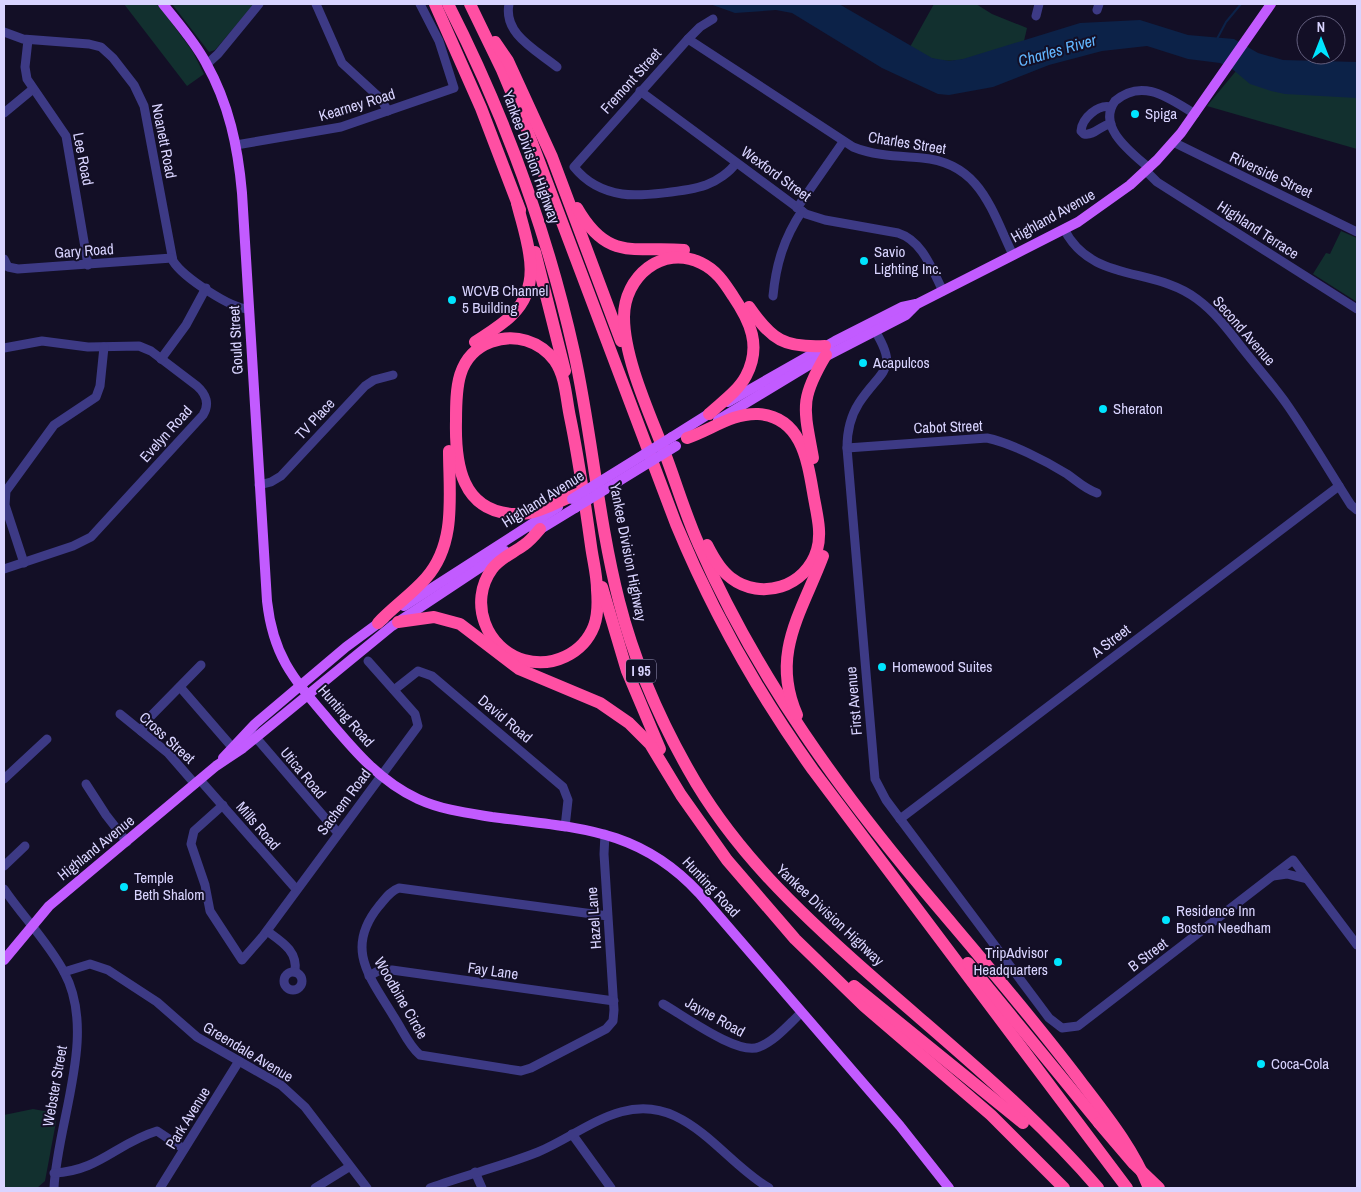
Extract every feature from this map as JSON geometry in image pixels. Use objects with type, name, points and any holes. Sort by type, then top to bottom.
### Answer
[{"type":"highway","points":[[435,4],[481,108],[535,251],[551,310],[567,383],[589,522],[597,587],[594,626],[583,643],[572,653],[557,660],[538,662],[516,657],[498,644],[485,625],[481,603],[485,583],[493,568],[526,544],[540,530]]},
{"type":"highway","name":"Yankee Division Highway","points":[[448,4],[501,119],[542,231],[575,355],[607,544],[621,610],[647,686],[687,768],[728,830],[783,895],[1031,1118],[1098,1188]]},
{"type":"highway","points":[[473,9],[508,61],[560,175],[696,539],[732,614],[788,710],[827,764],[910,875],[1048,1038],[1129,1146],[1149,1188]]},
{"type":"highway","name":"Yankee Division Highway","points":[[473,9],[522,118],[672,513],[713,606],[751,676],[786,733],[1127,1188]]},
{"type":"highway","points":[[560,175],[584,219],[604,240],[632,250],[681,250],[703,255],[725,272],[760,322],[773,336],[793,345],[826,351],[810,384],[804,408],[825,522],[826,544],[791,634],[785,666],[787,686],[796,712],[827,764]]},
{"type":"highway","points":[[378,623],[430,574],[445,544],[449,522],[450,378],[455,365],[465,351],[510,317],[526,294],[531,276],[531,255],[517,203]]},
{"type":"highway","points":[[637,380],[624,322],[625,303],[632,284],[646,268],[662,260],[683,258],[702,263],[715,271],[725,283],[748,319],[754,339],[753,356],[745,378],[735,391],[709,414]]},
{"type":"highway","points":[[574,433],[559,368],[550,356],[536,345],[518,338],[498,340],[477,349],[463,366],[456,386],[456,453],[460,473],[469,490],[492,508],[513,514],[539,511],[575,499]]},
{"type":"highway","points":[[669,464],[705,542],[722,570],[731,578],[751,588],[774,589],[794,581],[810,565],[818,549],[819,532],[806,456],[794,433],[774,418],[754,414],[730,419],[708,431],[688,438]]},
{"type":"highway","points":[[589,522],[609,614],[627,672],[653,736],[694,812]]},
{"type":"highway","points":[[398,622],[434,617],[460,624],[524,672],[610,709],[629,723],[646,740],[734,868],[786,928],[855,998],[980,1105],[1064,1188]]},
{"type":"highway","points":[[917,909],[949,938],[1099,1123],[1134,1164],[1159,1188]]},
{"type":"highway","points":[[786,928],[836,972],[1010,1111],[1054,1152],[1082,1170]]},
{"type":"main road","name":"Gould Street","points":[[163,4],[207,64],[223,98],[236,145],[242,193],[270,625],[282,660],[300,686]]},
{"type":"main road","name":"Highland Avenue","points":[[4,960],[31,926],[52,904],[198,782],[252,734],[300,686],[378,623],[462,567],[674,441],[709,414],[872,327],[902,307],[917,304],[1064,229],[1105,205],[1148,170],[1173,142],[1195,114],[1271,4]]},
{"type":"main road","name":"Highland Avenue","points":[[216,766],[232,746],[252,734],[307,694],[398,622],[463,577],[540,530],[575,499],[674,441],[688,438],[826,351]]},
{"type":"main road","name":"Hunting Road","points":[[300,686],[363,760],[380,776],[407,794],[438,807],[605,834],[646,850],[683,876],[900,1126],[949,1188]]},
{"type":"street","points":[[207,64],[218,54],[259,4]]},
{"type":"street","points":[[316,4],[342,63],[380,98],[388,111]]},
{"type":"street","name":"Kearney Road","points":[[236,145],[334,128],[454,88],[441,46],[420,4]]},
{"type":"street","points":[[509,4],[508,16],[514,31],[557,67]]},
{"type":"street","points":[[1036,16],[1039,4]]},
{"type":"street","name":"Fremont Street","points":[[713,19],[700,27],[688,39],[574,167],[592,184],[612,192],[632,195],[707,185],[727,172],[736,162]]},
{"type":"street","name":"Noanett Road","points":[[4,32],[12,37],[28,40],[98,46],[110,54],[134,85],[147,114],[172,258]]},
{"type":"street","name":"Charles Street","points":[[688,39],[843,142],[876,154],[937,160],[962,170],[976,184],[1013,255]]},
{"type":"street","name":"Lee Road","points":[[28,40],[25,71],[34,89],[61,124],[66,136],[88,265]]},
{"type":"street","points":[[4,113],[34,89]]},
{"type":"street","name":"Wexford Street","points":[[640,91],[800,209],[820,219],[898,233],[909,238],[920,249],[942,291]]},
{"type":"street","points":[[1111,107],[1104,106],[1095,111],[1083,123],[1081,131],[1084,134],[1090,135],[1111,124],[1111,107],[1121,97],[1139,92],[1153,91],[1163,94],[1195,114]]},
{"type":"street","name":"Highland Terrace","points":[[1111,124],[1118,139],[1148,170],[1156,182],[1357,309]]},
{"type":"street","points":[[773,296],[781,252],[790,229],[800,209],[843,142]]},
{"type":"street","name":"Riverside Street","points":[[1173,142],[1357,232]]},
{"type":"street","name":"Second Avenue","points":[[1064,229],[1077,248],[1100,264],[1114,270],[1168,282],[1185,290],[1208,308],[1286,404],[1339,486],[1357,510]]},
{"type":"street","points":[[172,258],[183,273],[236,307],[249,309]]},
{"type":"street","name":"Gary Road","points":[[4,259],[8,267],[15,269],[172,258]]},
{"type":"street","points":[[161,359],[186,325],[206,288]]},
{"type":"street","name":"First Avenue","points":[[872,327],[885,350],[886,364],[879,380],[864,396],[853,414],[848,428],[847,448],[874,769],[881,791],[900,819],[1049,1018],[1057,1026],[1065,1029]]},
{"type":"street","name":"Evelyn Road","points":[[4,348],[42,341],[88,347],[139,346],[148,349],[202,390],[207,405],[205,413],[95,533],[73,546],[4,569]]},
{"type":"street","points":[[24,562],[5,505],[6,491],[54,425],[64,416],[89,404],[96,397],[100,386],[104,347]]},
{"type":"street","name":"TV Place","points":[[260,485],[272,482],[281,476],[368,384],[393,375]]},
{"type":"street","name":"Cabot Street","points":[[847,448],[969,438],[993,439],[1062,472],[1084,488],[1096,493]]},
{"type":"street","name":"A Street","points":[[900,819],[1339,486]]},
{"type":"street","name":"Sachem Road","points":[[222,805],[196,828],[192,834],[191,844],[206,885],[210,911],[242,960],[267,931],[418,726],[414,714],[368,661]]},
{"type":"street","points":[[141,731],[148,719],[200,665]]},
{"type":"street","name":"David Road","points":[[394,690],[418,671],[432,676],[563,787],[568,800],[565,827]]},
{"type":"street","points":[[180,687],[232,746]]},
{"type":"street","name":"Cross Street","points":[[120,714],[198,782]]},
{"type":"street","name":"Utica Road","points":[[252,734],[338,833]]},
{"type":"street","points":[[4,779],[48,739]]},
{"type":"street","name":"Mills Road","points":[[198,782],[222,805],[296,890]]},
{"type":"street","points":[[86,784],[106,815],[127,842]]},
{"type":"street","name":"Hazel Lane","points":[[605,834],[604,854],[614,1001]]},
{"type":"street","points":[[4,866],[25,846]]},
{"type":"street","name":"B Street","points":[[1065,1029],[1081,1024],[1293,860],[1307,879]]},
{"type":"street","points":[[1273,876],[1287,874],[1307,879],[1357,945]]},
{"type":"street","name":"Webster Street","points":[[4,889],[64,972],[73,999],[76,1044],[74,1072],[54,1173],[54,1188]]},
{"type":"street","name":"Woodbine Circle","points":[[608,916],[396,889],[372,915],[364,933],[362,955],[369,976],[414,1049],[420,1055],[514,1071],[532,1068],[606,1029],[613,1021],[614,1001]]},
{"type":"street","points":[[267,931],[290,950],[295,963],[295,972]]},
{"type":"street","name":"Greendale Avenue","points":[[64,972],[90,964],[108,970],[157,1002],[196,1037],[281,1085],[305,1107],[349,1167],[367,1188]]},
{"type":"street","name":"Fay Lane","points":[[369,976],[378,971],[389,970],[614,1001]]},
{"type":"street","name":"Jayne Road","points":[[664,1004],[734,1045],[747,1049],[765,1044],[801,1013]]},
{"type":"street","name":"Park Avenue","points":[[160,1188],[238,1061]]},
{"type":"street","points":[[430,1188],[538,1152],[615,1112],[634,1109],[659,1110],[692,1126],[746,1173],[769,1188]]},
{"type":"street","points":[[54,1173],[79,1170],[96,1164],[139,1138],[157,1131],[184,1149]]},
{"type":"street","points":[[572,1134],[611,1188]]},
{"type":"street","points":[[315,1188],[349,1167]]},
{"type":"street","points":[[475,1172],[482,1188]]},
{"type":"green space","points":[[124,4],[158,4],[193,52],[204,74],[187,86]]},
{"type":"green space","points":[[172,4],[254,4],[215,50],[209,52]]},
{"type":"green space","points":[[934,4],[976,4],[992,14],[1027,28],[1024,41],[990,53],[965,59],[953,61],[931,58],[910,47]]},
{"type":"green space","points":[[1236,71],[1357,91],[1357,149],[1207,106]]},
{"type":"green space","points":[[1341,231],[1357,238],[1357,302],[1313,274],[1326,253],[1330,254]]},
{"type":"green space","points":[[33,1109],[55,1113],[56,1122],[45,1181],[37,1188],[4,1188],[4,1115]]},
{"type":"water","name":"Charles River","points":[[710,4],[839,4],[932,58],[949,61],[963,59],[1080,23],[1140,20],[1188,35],[1234,39],[1258,53],[1283,60],[1296,60],[1296,65],[1346,65],[1346,62],[1357,62],[1357,98],[1285,94],[1271,91],[1250,84],[1231,68],[1220,63],[1188,59],[1147,46],[1102,51],[1049,65],[993,87],[949,95],[938,94],[882,68],[792,13],[776,10],[735,13]]},
{"type":"waterway","points":[[1217,39],[1226,22],[1241,4]]},
{"type":"place","name":"Spiga","points":[[1135,114]]},
{"type":"place","name":"Savio Lighting Inc.","points":[[864,261]]},
{"type":"place","name":"WCVB Channel 5 Building","points":[[452,300]]},
{"type":"place","name":"Acapulcos","points":[[863,363]]},
{"type":"place","name":"Sheraton","points":[[1103,409]]},
{"type":"place","name":"Homewood Suites","points":[[882,667]]},
{"type":"place","name":"Temple Beth Shalom","points":[[124,887]]},
{"type":"place","name":"Residence Inn Boston Needham","points":[[1166,920]]},
{"type":"place","name":"TripAdvisor Headquarters","points":[[1058,962]]},
{"type":"place","name":"Coca-Cola","points":[[1261,1064]]}]
